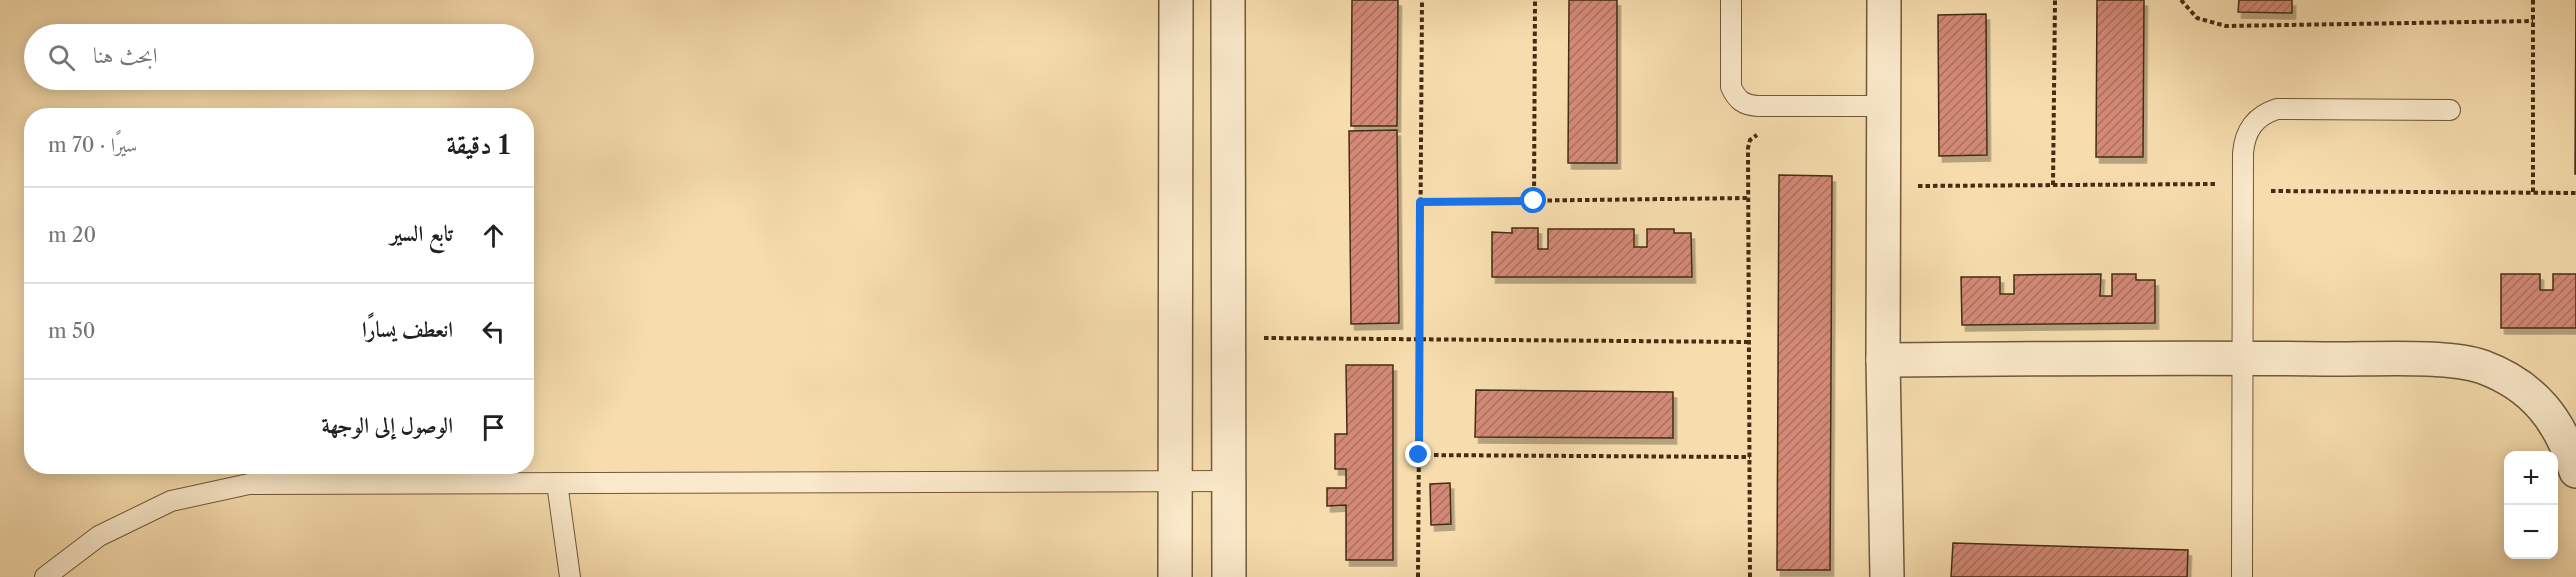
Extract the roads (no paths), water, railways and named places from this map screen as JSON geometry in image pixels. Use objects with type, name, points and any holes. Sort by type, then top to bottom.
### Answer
[{"type":"street","points":[[1175,577],[1173,480],[1176,0]]},
{"type":"street","points":[[1228,0],[1229,577]]},
{"type":"street","points":[[1884,0],[1883,360],[1887,577]]},
{"type":"street","points":[[1883,360],[2243,358],[2443,360],[2481,367],[2516,382],[2545,408],[2566,440],[2576,471]]},
{"type":"lane","points":[[1731,0],[1731,87],[1736,99],[1747,105],[1758,106],[1884,106]]},
{"type":"lane","points":[[2242,577],[2243,188],[2244,141],[2248,129],[2265,113],[2277,109],[2450,110]]},
{"type":"lane","points":[[45,577],[99,536],[171,501],[249,484],[1230,481]]},
{"type":"lane","points":[[557,483],[570,577]]}]
